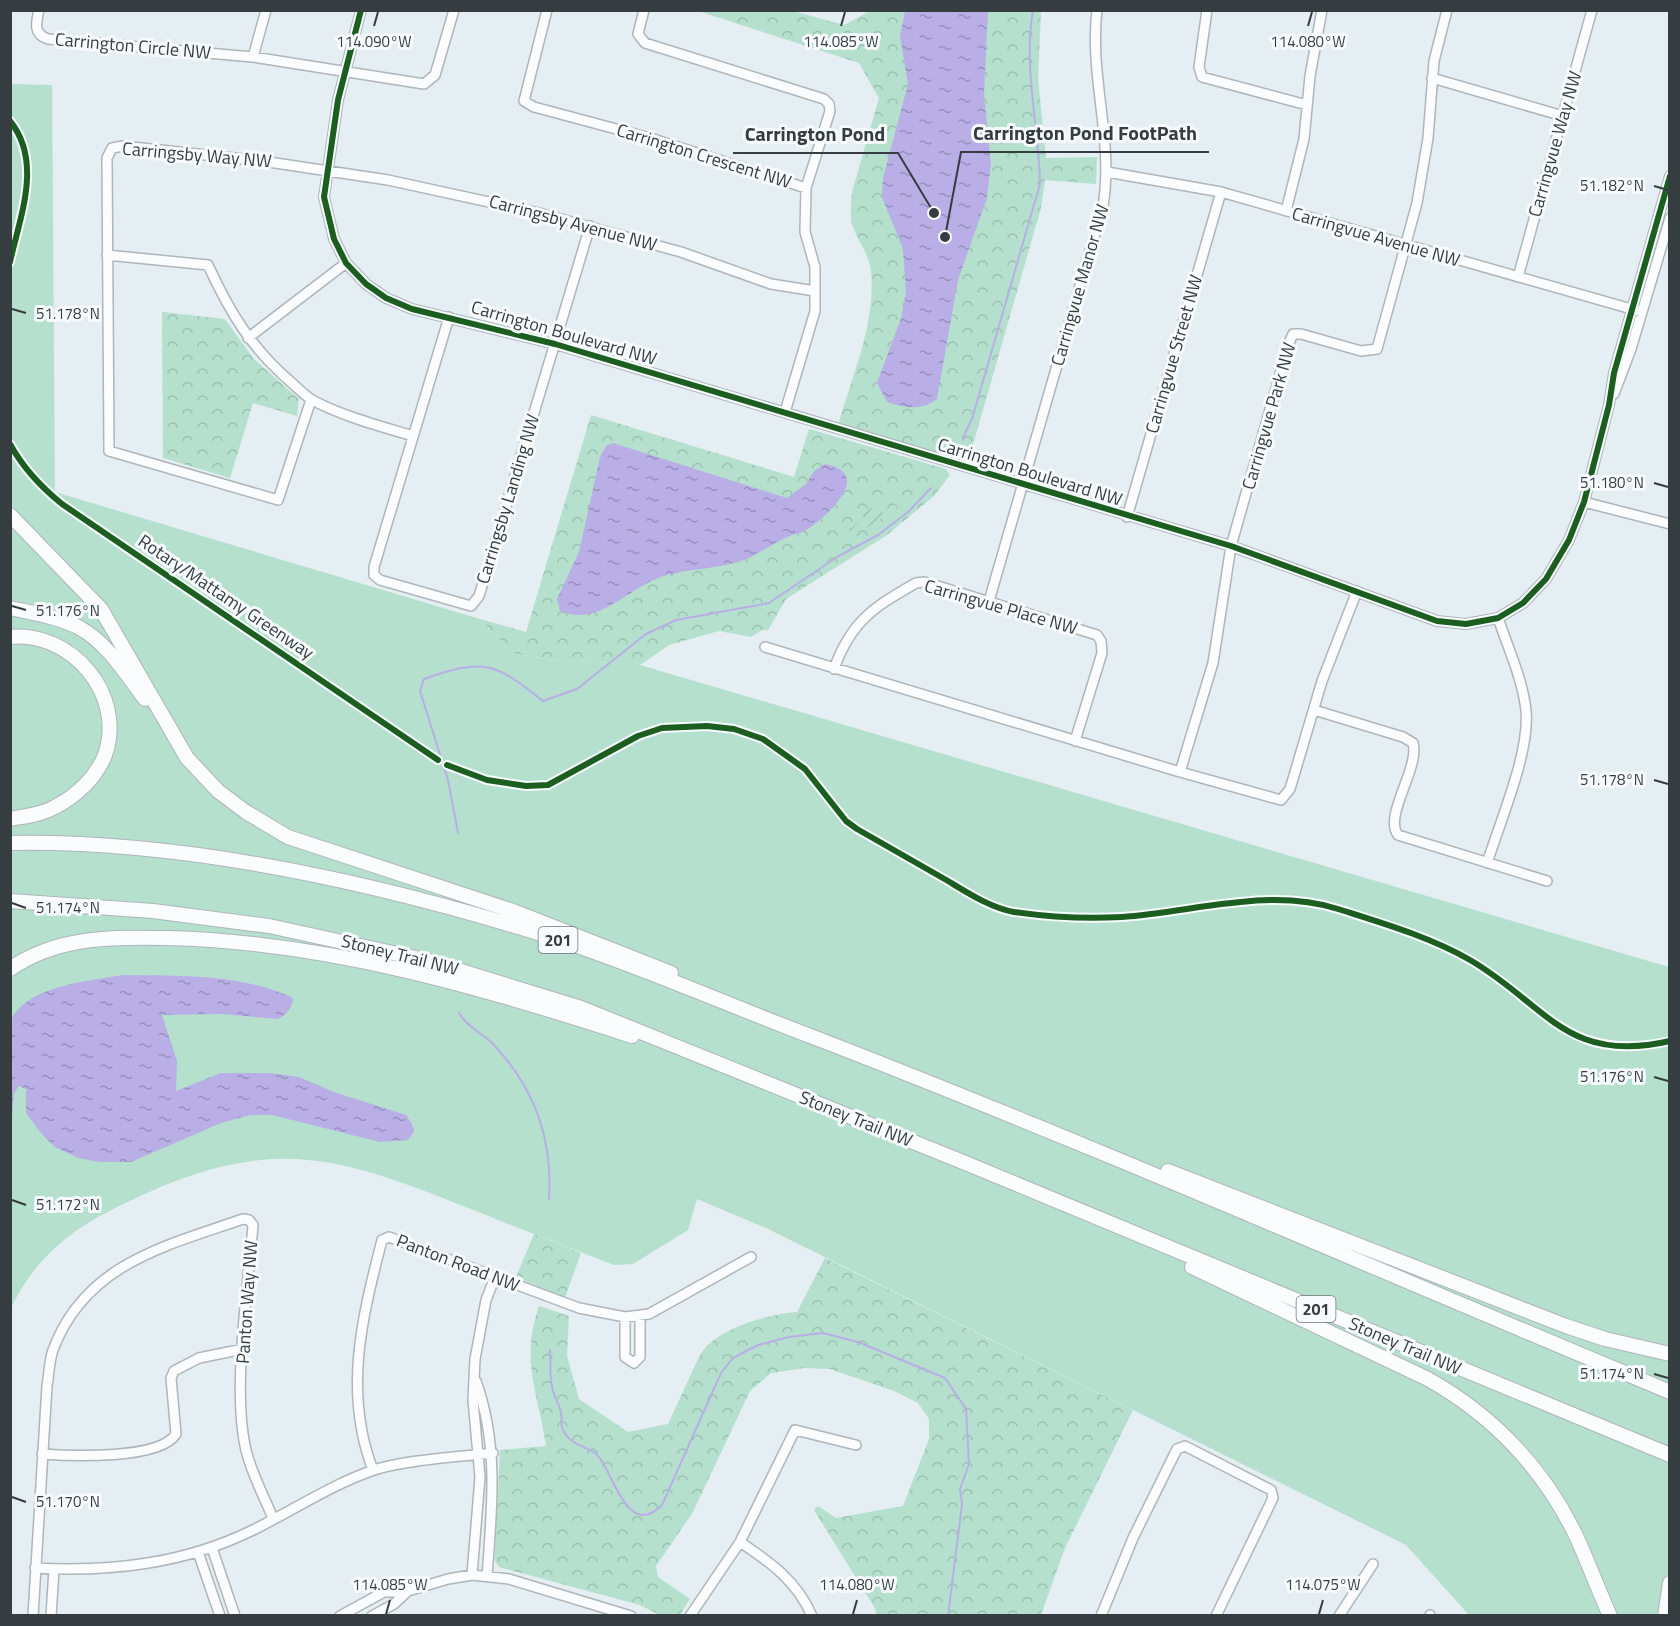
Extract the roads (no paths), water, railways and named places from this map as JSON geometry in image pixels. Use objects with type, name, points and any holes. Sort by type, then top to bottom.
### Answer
[{"type":"highway","points":[[10,515],[101,609],[187,758],[218,791],[246,812],[288,837],[524,915],[786,1019],[837,1046]]},
{"type":"highway","points":[[10,608],[67,622],[96,639],[170,731]]},
{"type":"highway","points":[[10,637],[38,637],[54,642],[80,660],[93,675],[100,690],[109,724],[105,756],[85,786],[53,808],[10,819]]},
{"type":"highway","name":"201","points":[[10,843],[110,848],[184,855],[268,867],[394,893],[560,940],[1010,1113],[1670,1392]]},
{"type":"highway","name":"Stoney Trail NW","points":[[10,901],[103,906],[269,926],[414,958],[582,1008],[963,1162],[1670,1455]]},
{"type":"highway","points":[[10,910],[103,906]]},
{"type":"highway","points":[[10,969],[49,949],[76,941],[117,937],[204,939],[285,947],[368,962],[461,983],[684,1049]]},
{"type":"highway","points":[[1010,1113],[1244,1199],[1566,1326],[1605,1339],[1670,1354]]},
{"type":"highway","points":[[963,1162],[1336,1333],[1456,1394],[1493,1424],[1540,1475],[1570,1525],[1610,1615]]},
{"type":"highway","points":[[1555,1345],[1670,1382]]},
{"type":"highway","points":[[1665,1616],[1670,1583]]},
{"type":"street","name":"Carrington Circle NW","points":[[39,10],[36,28],[38,34],[48,39],[253,57],[428,84],[435,75],[454,10]]},
{"type":"street","points":[[253,57],[266,10]]},
{"type":"street","name":"Carrington Boulevard NW","points":[[361,10],[345,70],[324,197],[334,239],[346,263],[366,284],[386,298],[412,309],[555,344],[1231,546],[1445,623],[1476,623],[1498,618],[1523,603],[1546,579],[1566,546],[1584,502],[1610,405],[1667,239],[1670,218]]},
{"type":"street","name":"Carrington Crescent NW","points":[[547,10],[526,85],[524,101],[534,107],[650,138],[806,188],[830,111],[829,104],[824,99],[645,43],[638,34],[644,10]]},
{"type":"street","name":"Carringvue Manor NW","points":[[989,601],[1097,235],[1107,172],[1106,134],[1096,73],[1097,10]]},
{"type":"street","points":[[1207,10],[1199,67],[1202,77],[1307,105]]},
{"type":"street","points":[[1286,211],[1301,156],[1322,10]]},
{"type":"street","points":[[1407,246],[1428,138],[1432,78],[1447,10]]},
{"type":"street","name":"Carringvue Way NW","points":[[1518,277],[1592,20],[1592,10]]},
{"type":"street","points":[[1432,78],[1563,116]]},
{"type":"street","name":"Carringsby Way NW","points":[[311,400],[278,500],[109,451],[106,159],[112,148],[123,146],[327,169]]},
{"type":"street","name":"Carringsby Avenue NW","points":[[327,169],[488,201],[590,226],[671,249],[771,284],[815,291]]},
{"type":"street","name":"Carringvue Avenue NW","points":[[1107,172],[1221,192],[1642,312]]},
{"type":"street","name":"Carrington Boulevard NW","points":[[1610,405],[1614,373],[1670,176]]},
{"type":"street","points":[[784,412],[815,310],[815,267],[805,232],[806,188]]},
{"type":"street","name":"Carringvue Street NW","points":[[1127,516],[1221,192]]},
{"type":"street","points":[[555,344],[590,226]]},
{"type":"street","points":[[1652,235],[1667,239]]},
{"type":"street","name":"Carringvue Park NW","points":[[1231,546],[1293,333],[1361,351],[1377,349],[1407,246]]},
{"type":"street","points":[[107,255],[208,265],[227,307],[248,338],[280,373],[311,400],[361,420],[414,436]]},
{"type":"street","points":[[248,338],[346,263]]},
{"type":"street","name":"Carringsby Landing NW","points":[[449,317],[374,567],[374,575],[380,580],[471,606],[479,596],[555,344]]},
{"type":"street","points":[[1584,502],[1670,524]]},
{"type":"street","points":[[1180,772],[1213,663],[1231,546]]},
{"type":"street","name":"Carringvue Place NW","points":[[834,669],[848,637],[860,620],[881,603],[916,583],[924,582],[989,601],[1090,632],[1101,641],[1101,657],[1075,741]]},
{"type":"street","points":[[765,647],[1180,772],[1274,799],[1283,799],[1290,789],[1314,710],[1357,591]]},
{"type":"street","points":[[1487,863],[1521,753],[1526,724],[1522,691],[1498,618]]},
{"type":"street","points":[[1314,710],[1411,741],[1414,747],[1413,757],[1394,821],[1395,831],[1405,839],[1547,881]]},
{"type":"street","name":"Panton Way NW","points":[[33,1616],[47,1386],[53,1352],[67,1320],[92,1289],[127,1263],[161,1247],[243,1219],[249,1220],[253,1225],[243,1349],[242,1421],[247,1453],[273,1518]]},
{"type":"street","name":"Panton Road NW","points":[[373,1470],[363,1445],[358,1417],[357,1358],[366,1300],[382,1240],[389,1237],[579,1308],[626,1317],[640,1316],[659,1308],[751,1257]]},
{"type":"street","points":[[472,1575],[480,1454],[473,1400],[478,1331],[495,1277]]},
{"type":"street","points":[[626,1317],[626,1357],[634,1363],[640,1356],[640,1316]]},
{"type":"street","points":[[42,1454],[109,1456],[139,1451],[173,1439],[176,1434],[171,1378],[174,1371],[199,1358],[243,1349]]},
{"type":"street","points":[[475,1379],[488,1420],[493,1453],[487,1576]]},
{"type":"street","points":[[690,1616],[740,1542],[795,1430],[856,1445]]},
{"type":"street","points":[[1101,1616],[1133,1538],[1177,1449],[1185,1446],[1271,1490],[1273,1498],[1216,1616]]},
{"type":"street","points":[[35,1568],[116,1568],[198,1552],[254,1530],[273,1518],[373,1470],[493,1453]]},
{"type":"street","points":[[740,1542],[775,1565],[803,1596],[812,1616]]},
{"type":"street","points":[[212,1548],[235,1616]]},
{"type":"street","points":[[198,1552],[220,1616]]},
{"type":"street","points":[[1339,1616],[1373,1564]]},
{"type":"street","points":[[51,1616],[54,1569]]},
{"type":"street","points":[[340,1616],[384,1592],[408,1591],[448,1579],[472,1575],[531,1585],[631,1616]]},
{"type":"street","points":[[372,1616],[394,1604],[408,1591]]},
{"type":"water","points":[[905,11],[988,11],[984,94],[991,163],[987,198],[958,280],[937,399],[919,407],[900,406],[887,402],[877,383],[901,318],[906,292],[903,249],[882,197],[883,178],[908,84],[900,36]]},
{"type":"water","points":[[613,443],[787,498],[806,484],[814,471],[825,464],[839,469],[846,476],[846,485],[842,496],[815,524],[749,558],[739,562],[664,576],[601,610],[574,615],[560,611],[557,599],[579,552],[600,457],[606,446]]},
{"type":"water","points":[[123,975],[188,976],[231,980],[273,990],[293,998],[288,1011],[278,1019],[221,1014],[162,1015],[177,1061],[176,1091],[221,1073],[270,1073],[299,1077],[334,1092],[406,1115],[414,1132],[408,1140],[380,1142],[272,1115],[250,1115],[221,1123],[131,1162],[100,1162],[78,1158],[55,1147],[26,1113],[26,1089],[19,1086],[14,1093],[11,1131],[9,1039],[11,1020],[19,1008],[45,992]]},
{"type":"waterway","points":[[963,438],[972,419],[1040,184],[1030,53],[1033,10]]},
{"type":"waterway","points":[[458,833],[448,780],[420,691],[424,679],[444,672],[475,666],[500,671],[543,701],[577,689],[646,634],[676,620],[769,603],[837,557],[878,535],[908,512],[931,488]]},
{"type":"waterway","points":[[459,1013],[508,1061],[530,1097],[544,1135],[548,1156],[549,1199]]},
{"type":"waterway","points":[[550,1350],[552,1386],[560,1410],[564,1433],[572,1441],[596,1454],[622,1498],[639,1514],[649,1514],[662,1505],[721,1373],[733,1358],[758,1345],[789,1337],[823,1333],[858,1342],[945,1378],[966,1409],[969,1464],[960,1489],[962,1504],[948,1616]]},
{"type":"place","name":"Carrington Pond","points":[[934,213]]},
{"type":"place","name":"Carrington Pond FootPath","points":[[945,237]]}]
